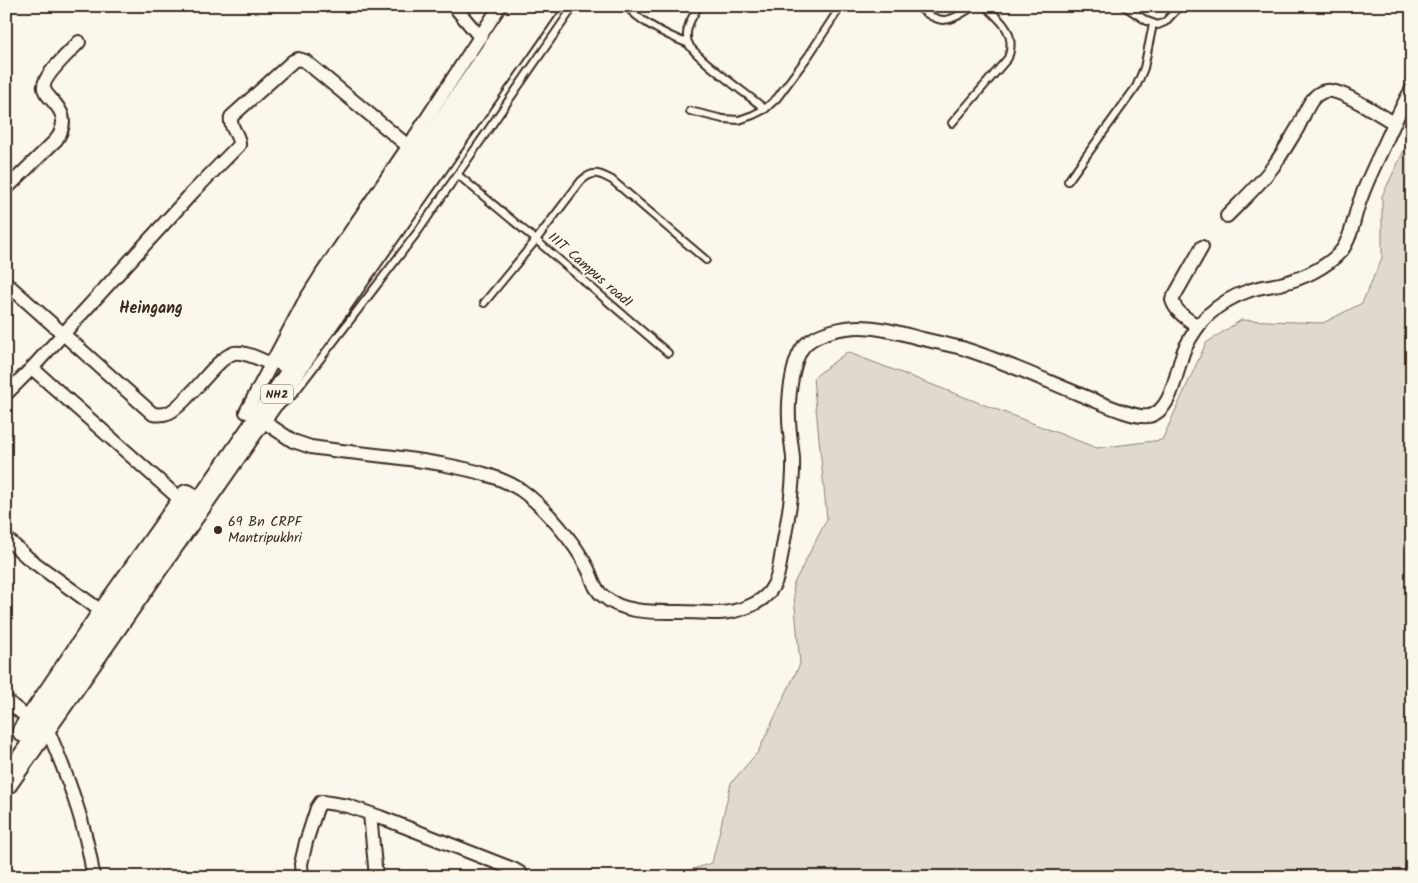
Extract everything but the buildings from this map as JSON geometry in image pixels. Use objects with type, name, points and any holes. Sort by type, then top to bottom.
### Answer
[{"type":"highway","name":"NH2","points":[[6,783],[38,723],[104,612],[182,502],[256,415],[523,6]]},
{"type":"highway","name":"NH2","points":[[6,756],[38,723],[548,6]]},
{"type":"street","points":[[454,6],[480,37]]},
{"type":"street","points":[[500,6],[304,302],[271,364],[256,415],[292,441],[311,447],[429,462],[487,474],[522,491],[542,508],[574,546],[588,568],[598,591],[603,596],[626,608],[647,612],[728,612],[754,604],[770,591],[778,576],[786,532],[792,476],[793,458],[789,409],[792,382],[800,352],[808,342],[823,335],[858,327],[889,330],[962,349],[1029,372],[1125,412],[1150,416],[1158,412],[1167,401],[1186,345],[1197,326],[1208,315],[1220,305],[1251,289],[1282,283],[1305,275],[1328,263],[1340,252],[1350,234],[1364,190],[1401,108],[1412,89]]},
{"type":"street","points":[[6,189],[60,134],[62,125],[61,111],[44,91],[43,86],[46,77],[78,42]]},
{"type":"street","points":[[6,394],[238,145],[239,140],[230,123],[230,117],[293,62],[298,59],[305,61],[408,146]]},
{"type":"street","points":[[1227,216],[1273,167],[1312,99],[1317,94],[1323,91],[1336,92],[1394,123]]},
{"type":"street","points":[[1197,326],[1179,312],[1172,300],[1202,247]]},
{"type":"street","points":[[6,282],[153,414],[160,415],[170,412],[223,359],[232,353],[240,353],[271,364]]},
{"type":"street","points":[[32,368],[182,502]]},
{"type":"street","points":[[6,538],[28,558],[104,612]]},
{"type":"street","points":[[6,700],[38,723],[72,789],[83,824],[93,874]]},
{"type":"street","points":[[302,877],[302,854],[317,808],[321,802],[348,806],[370,814],[513,869],[523,877]]},
{"type":"street","points":[[370,814],[376,877]]},
{"type":"lane","points":[[256,415],[282,405],[292,396],[419,230],[574,6]]},
{"type":"lane","points":[[626,6],[639,18],[662,33],[689,44],[702,59],[766,109]]},
{"type":"lane","points":[[689,44],[688,28],[699,6]]},
{"type":"lane","points":[[690,111],[723,119],[739,120],[753,116],[766,109],[778,98],[809,56],[841,6]]},
{"type":"lane","points":[[917,6],[931,17],[939,20],[948,20],[974,6]]},
{"type":"lane","points":[[952,123],[1008,58],[1011,50],[1009,31],[985,6]]},
{"type":"lane","points":[[1124,6],[1153,24],[1158,25],[1165,22],[1180,6]]},
{"type":"lane","points":[[1068,181],[1136,87],[1144,68],[1153,24]]},
{"type":"lane","name":"IIIT Campus road1","points":[[668,353],[536,240],[581,181],[586,176],[600,174],[612,180],[706,260]]},
{"type":"lane","points":[[458,175],[536,240],[484,302]]},
{"type":"shaded area","points":[[1412,134],[1412,877],[668,877],[712,863],[731,783],[758,752],[800,664],[793,585],[827,519],[813,378],[847,352],[1097,448],[1162,440],[1206,343],[1241,320],[1323,323],[1362,303],[1382,258],[1382,196]]},
{"type":"place","name":"69 Bn CRPF Mantripukhri","points":[[218,530]]},
{"type":"district","name":"Heingang","points":[[151,308]]}]
